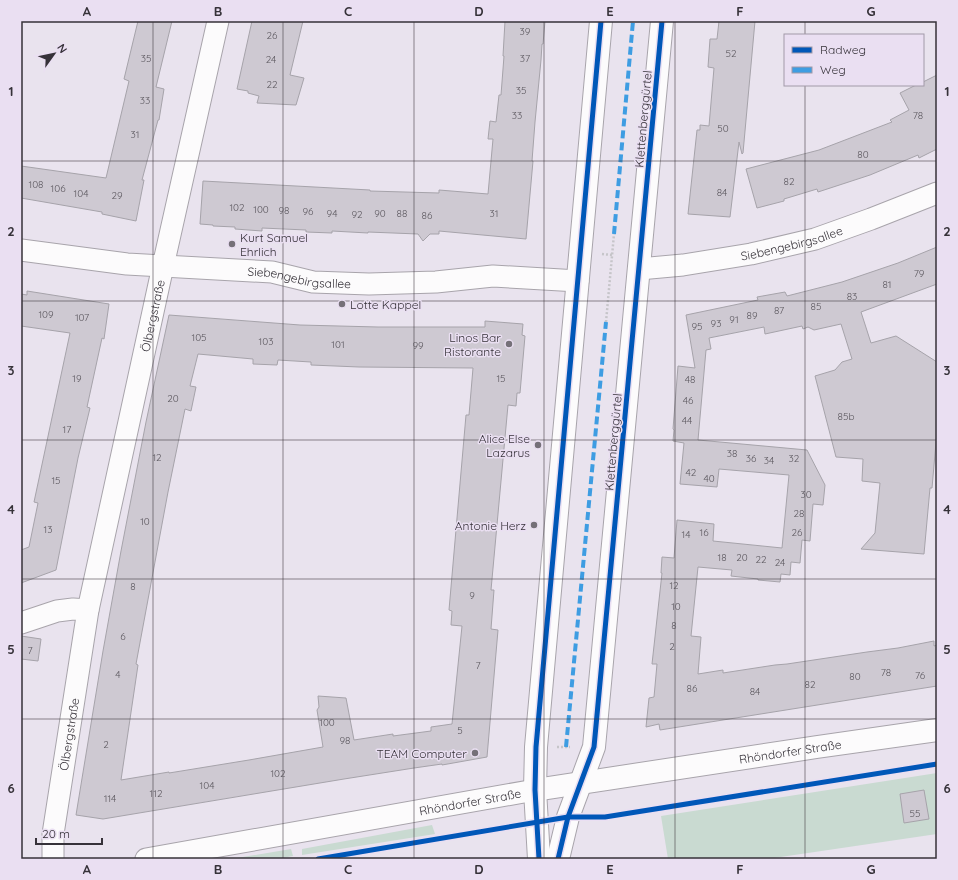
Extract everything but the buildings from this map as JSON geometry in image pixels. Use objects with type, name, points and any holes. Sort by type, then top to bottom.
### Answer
[{"type":"main road","points":[[539,859],[535,790],[536,747],[602,21]]},
{"type":"main road","name":"Klettenberggürtel","points":[[558,859],[568,817],[582,784],[594,747],[662,21]]},
{"type":"main road","name":"Rhöndorfer Straße","points":[[535,790],[937,730]]},
{"type":"street","name":"Ölbergstraße","points":[[53,859],[53,834],[88,610],[218,21]]},
{"type":"street","name":"Siebengebirgsallee","points":[[639,269],[683,265],[751,254],[815,239],[937,193]]},
{"type":"street","name":"Siebengebirgsallee","points":[[21,250],[127,264],[272,272],[313,282],[369,284],[436,282],[493,276],[578,281]]},
{"type":"street","points":[[21,623],[57,611],[73,608],[88,610]]},
{"type":"street","name":"Rhöndorfer Straße","points":[[146,859],[535,790]]},
{"type":"path","points":[[606,322],[614,234]]},
{"type":"path","points":[[554,747],[576,747]]},
{"type":"path","points":[[318,859],[513,827]]},
{"type":"shaded area","points":[[937,773],[937,834],[767,859],[668,859],[661,816]]},
{"type":"shaded area","points":[[432,825],[435,834],[302,855],[302,849]]},
{"type":"shaded area","points":[[291,849],[293,856],[277,859],[231,859]]},
{"type":"marked path","points":[[614,234],[633,21]]},
{"type":"marked path","points":[[566,747],[606,322]]},
{"type":"cycle path","points":[[539,859],[535,790],[536,747],[601,21]]},
{"type":"cycle path","points":[[558,859],[568,817],[594,747],[662,21]]},
{"type":"cycle path","points":[[318,859],[568,817],[605,817],[937,764]]},
{"type":"place","name":"Kurt Samuel Ehrlich","points":[[232,244]]},
{"type":"place","name":"Lotte Kappel","points":[[342,304]]},
{"type":"place","name":"Linos Bar Ristorante","points":[[509,344]]},
{"type":"place","name":"Alice Else Lazarus","points":[[538,445]]},
{"type":"place","name":"Antonie Herz","points":[[534,525]]},
{"type":"place","name":"TEAM Computer","points":[[475,753]]}]
